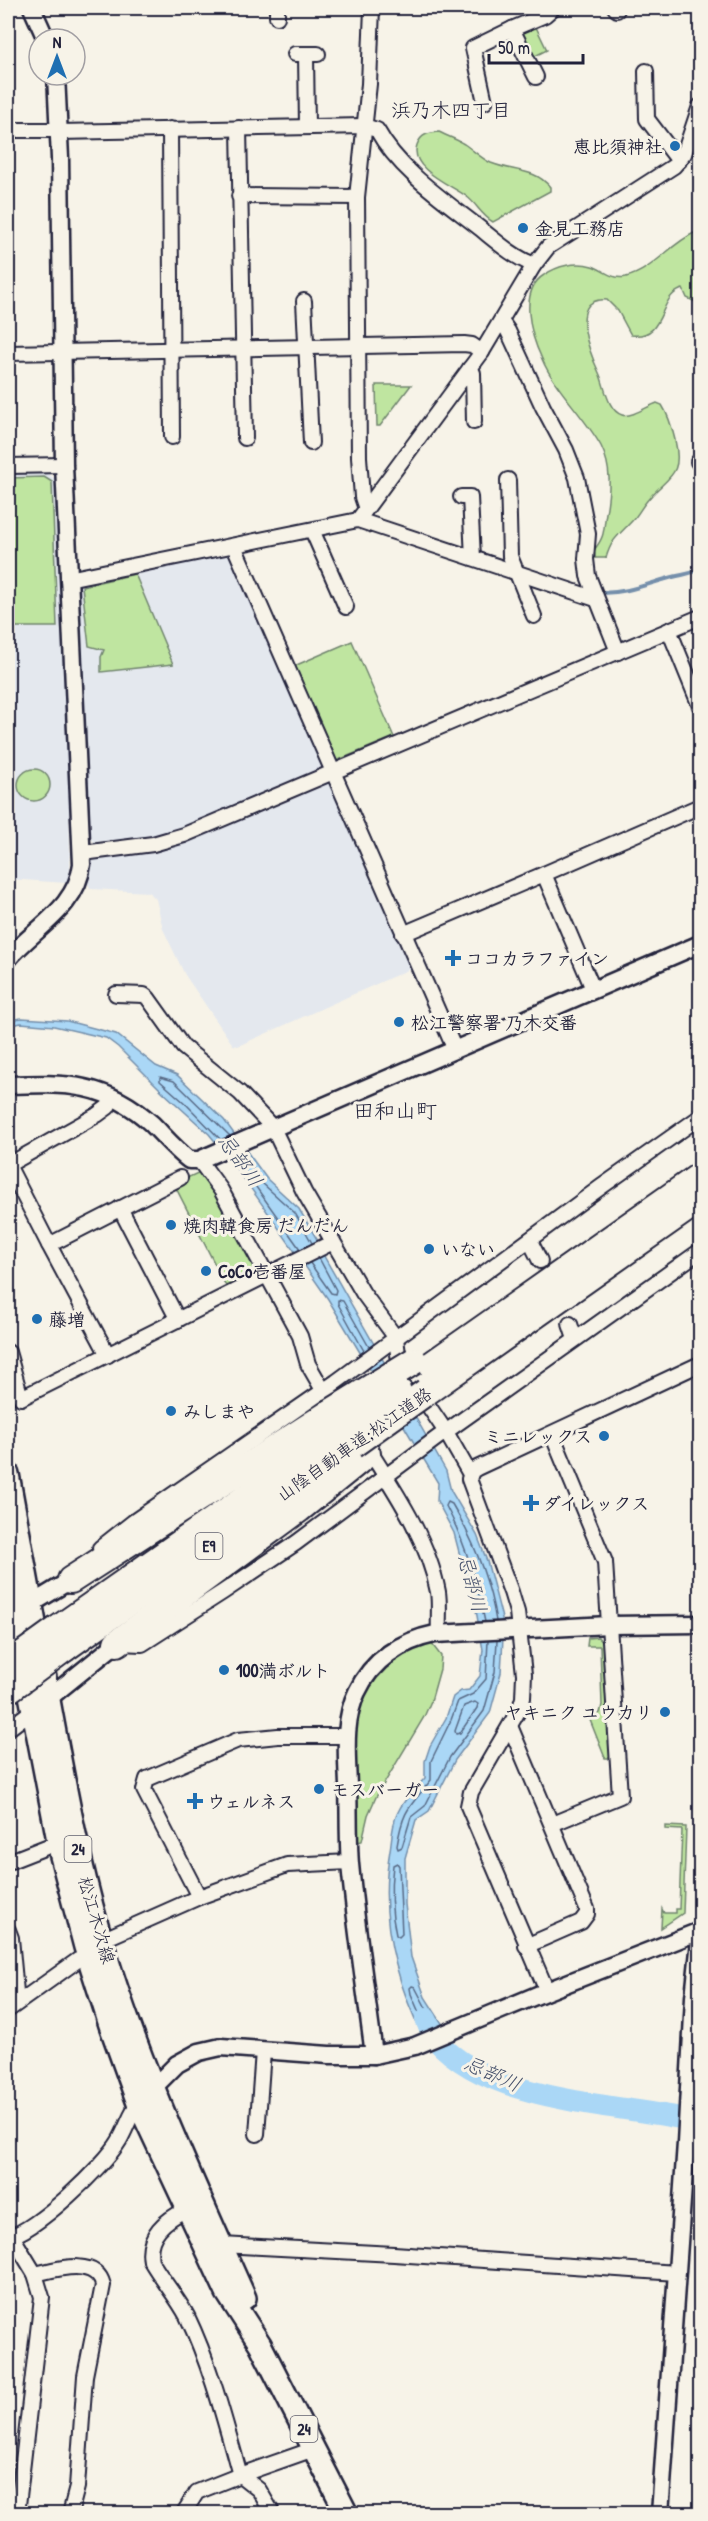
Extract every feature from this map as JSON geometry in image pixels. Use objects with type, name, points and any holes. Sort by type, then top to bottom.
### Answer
[{"type":"highway","name":"山陰自動車道;松江道路","points":[[423,1382],[479,1330],[700,1176]]},
{"type":"highway","name":"山陰自動車道;松江道路","points":[[8,1690],[62,1638],[343,1426],[423,1382],[531,1317],[700,1198]]},
{"type":"highway","points":[[71,1580],[423,1382]]},
{"type":"highway","points":[[117,1643],[299,1509],[343,1426]]},
{"type":"highway","name":"山陰自動車道;松江道路","points":[[8,1665],[62,1638]]},
{"type":"main road","name":"松江木次線","points":[[8,1474],[18,1612]]},
{"type":"main road","name":"松江木次線","points":[[8,1581],[18,1612],[102,1940],[154,2087],[248,2305],[260,2344]]},
{"type":"main road","name":"松江木次線","points":[[41,1703],[59,1842],[88,1956],[138,2103],[227,2292],[260,2344],[347,2514]]},
{"type":"street","points":[[32,8],[41,27]]},
{"type":"street","points":[[362,514],[359,457],[357,197],[369,84],[372,8]]},
{"type":"street","points":[[485,102],[472,48],[545,15],[553,8]]},
{"type":"street","points":[[512,29],[536,77]]},
{"type":"street","points":[[306,54],[307,127]]},
{"type":"street","points":[[646,72],[647,119],[679,161]]},
{"type":"street","points":[[8,958],[70,899],[80,878],[83,853],[64,465],[57,87]]},
{"type":"street","points":[[68,579],[312,530],[362,514],[482,352],[534,265],[548,247],[679,161],[700,106]]},
{"type":"street","points":[[8,130],[364,126],[377,130],[387,148],[431,190],[517,258],[534,265]]},
{"type":"street","points":[[239,128],[244,438]]},
{"type":"street","points":[[170,129],[172,437]]},
{"type":"street","points":[[239,196],[357,197]]},
{"type":"street","points":[[304,301],[311,442]]},
{"type":"street","points":[[501,321],[566,450],[577,478],[588,534],[586,567],[596,599],[618,652]]},
{"type":"street","points":[[8,352],[464,344],[472,345],[482,352]]},
{"type":"street","points":[[470,368],[473,373],[474,422]]},
{"type":"street","points":[[8,466],[64,465]]},
{"type":"street","points":[[508,480],[510,556],[534,616]]},
{"type":"street","points":[[471,496],[472,555]]},
{"type":"street","points":[[362,514],[596,599]]},
{"type":"street","points":[[312,530],[346,607]]},
{"type":"street","points":[[234,546],[455,1050]]},
{"type":"street","points":[[83,853],[153,844],[184,835],[700,617]]},
{"type":"street","points":[[669,630],[700,706]]},
{"type":"street","points":[[403,934],[700,806]]},
{"type":"street","points":[[544,874],[593,989]]},
{"type":"street","points":[[8,1085],[74,1085],[112,1096],[152,1124],[189,1160],[203,1159],[593,989],[700,947]]},
{"type":"street","points":[[116,994],[144,995],[148,998],[183,1047],[240,1093],[267,1131],[304,1192],[330,1243],[363,1293],[391,1342],[399,1362],[442,1435],[470,1474],[470,1485],[511,1592],[515,1630],[524,1674],[523,1698],[510,1726],[471,1792],[468,1806],[547,1991]]},
{"type":"street","points":[[108,1355],[8,1165],[97,1115],[108,1107],[112,1096]]},
{"type":"street","points":[[343,1426],[336,1382],[700,1117]]},
{"type":"street","points":[[203,1159],[269,1272],[300,1336],[308,1364],[343,1426]]},
{"type":"street","points":[[49,1245],[180,1178]]},
{"type":"street","points":[[120,1208],[178,1320]]},
{"type":"street","points":[[530,1241],[540,1261]]},
{"type":"street","points":[[8,1405],[330,1243]]},
{"type":"street","points":[[8,1729],[117,1643],[142,1644],[296,1543],[389,1473],[700,1251]]},
{"type":"street","points":[[570,1324],[576,1339]]},
{"type":"street","points":[[8,1352],[21,1398]]},
{"type":"street","points":[[470,1474],[477,1468],[700,1364]]},
{"type":"street","points":[[343,1426],[338,1401],[389,1473],[430,1561],[438,1594],[442,1633]]},
{"type":"street","points":[[552,1434],[602,1551],[606,1576],[620,1796],[552,1824]]},
{"type":"street","points":[[18,1612],[71,1580]]},
{"type":"street","points":[[374,2055],[350,1862],[347,1736],[350,1711],[356,1694],[377,1663],[404,1644],[420,1637],[442,1633],[609,1625],[700,1624]]},
{"type":"street","points":[[510,1726],[585,1902],[587,1914],[581,1922],[526,1946]]},
{"type":"street","points":[[199,1897],[144,1790],[147,1779],[238,1740],[278,1736],[347,1736]]},
{"type":"street","points":[[8,1862],[59,1842]]},
{"type":"street","points":[[102,1940],[199,1897],[287,1865],[350,1862]]},
{"type":"street","points":[[8,1930],[11,1938],[12,2006]]},
{"type":"street","points":[[17,2514],[42,2317],[42,2297],[35,2274],[10,2236],[36,2223],[60,2204],[100,2164],[119,2142],[138,2103],[177,2064],[199,2052],[221,2047],[329,2055],[374,2055],[415,2046],[700,1931]]},
{"type":"street","points":[[660,2514],[686,2143],[693,2082],[694,1997],[700,1941]]},
{"type":"street","points":[[12,2006],[78,1960],[88,1956]]},
{"type":"street","points":[[257,2134],[263,2051]]},
{"type":"street","points":[[187,2209],[158,2230],[151,2240],[149,2252],[151,2261],[186,2314],[216,2391],[240,2475],[259,2490],[273,2514]]},
{"type":"street","points":[[222,2245],[677,2273]]},
{"type":"street","points":[[35,2274],[69,2267],[85,2268],[97,2273],[103,2285],[85,2376],[77,2487],[70,2514]]},
{"type":"street","points":[[183,2514],[197,2492],[314,2449]]},
{"type":"shaded area","points":[[8,471],[45,471],[56,480],[69,775],[70,870],[67,883],[8,879]]},
{"type":"shaded area","points":[[216,554],[233,554],[327,766],[325,770],[183,828],[144,839],[94,842],[91,838],[78,585]]},
{"type":"shaded area","points":[[329,777],[412,968],[238,1046],[233,1045],[185,975],[163,929],[156,899],[149,892],[91,889],[88,884],[92,858],[152,848]]},
{"type":"green space","points":[[535,25],[547,50],[533,57],[522,32]]},
{"type":"green space","points":[[439,132],[464,144],[491,163],[538,176],[550,187],[550,191],[493,222],[470,199],[433,175],[419,162],[416,154],[421,138]]},
{"type":"green space","points":[[694,233],[700,235],[700,304],[687,298],[683,289],[675,293],[669,299],[651,331],[643,335],[631,335],[618,311],[607,300],[594,301],[587,308],[584,317],[592,356],[613,409],[617,413],[626,415],[657,403],[662,405],[667,413],[677,453],[677,462],[671,475],[616,537],[606,558],[595,558],[594,550],[601,540],[608,496],[609,479],[605,454],[547,370],[531,327],[529,303],[531,292],[536,282],[544,275],[567,265],[592,266],[621,278],[636,274]]},
{"type":"green space","points":[[376,385],[411,385],[380,426],[377,426]]},
{"type":"green space","points":[[44,477],[52,482],[57,627],[12,627],[8,478]]},
{"type":"green space","points":[[135,574],[173,664],[101,672],[101,657],[104,650],[89,646],[82,586]]},
{"type":"green space","points":[[352,641],[394,737],[336,761],[331,760],[292,667]]},
{"type":"green space","points":[[34,769],[45,774],[50,785],[45,796],[34,801],[23,796],[18,785],[23,774]]},
{"type":"green space","points":[[202,1171],[256,1267],[256,1272],[226,1286],[174,1184]]},
{"type":"green space","points":[[598,1637],[604,1644],[610,1758],[605,1758],[590,1720],[600,1713],[602,1705],[600,1646],[587,1646],[588,1638]]},
{"type":"green space","points":[[431,1643],[441,1656],[440,1669],[431,1701],[424,1717],[376,1797],[368,1815],[362,1841],[358,1842],[354,1734],[362,1700],[368,1687],[388,1665],[400,1656]]},
{"type":"green space","points":[[665,1826],[686,1827],[683,1913],[661,1928],[662,1909],[664,1913],[676,1913],[676,1909],[679,1909],[682,1830],[665,1829]]},
{"type":"water","points":[[22,1018],[67,1021],[116,1034],[156,1066],[177,1075],[224,1120],[267,1179],[299,1209],[446,1471],[451,1491],[477,1535],[487,1561],[502,1618],[501,1673],[490,1713],[455,1760],[429,1811],[416,1820],[405,1858],[405,1904],[411,1957],[425,1997],[452,2039],[430,2050],[408,2002],[393,1953],[387,1902],[387,1876],[392,1832],[400,1809],[425,1778],[425,1761],[430,1746],[446,1718],[453,1697],[461,1691],[469,1690],[480,1676],[483,1650],[472,1587],[464,1571],[454,1533],[437,1501],[438,1483],[328,1299],[236,1167],[209,1134],[106,1038],[54,1026],[21,1023],[8,1026],[8,1020]]},
{"type":"waterway","points":[[598,593],[627,590],[700,569]]},
{"type":"waterway","name":"忌部川","points":[[426,2019],[436,2040],[461,2061],[491,2078],[524,2090],[560,2098],[700,2122]]},
{"type":"tunnel","points":[[540,1261],[570,1324]]},
{"type":"place","name":"恵比須神社","points":[[675,146]]},
{"type":"place","name":"金見工務店","points":[[523,228]]},
{"type":"place","name":"ココカラファイン","points":[[453,958]]},
{"type":"place","name":"松江警察署 乃木交番","points":[[399,1022]]},
{"type":"place","name":"焼肉韓食房 だんだん","points":[[171,1225]]},
{"type":"place","name":"いない","points":[[429,1249]]},
{"type":"place","name":"CoCo壱番屋","points":[[206,1271]]},
{"type":"place","name":"藤増","points":[[37,1319]]},
{"type":"place","name":"みしまや","points":[[171,1411]]},
{"type":"place","name":"ミニレックス","points":[[604,1436]]},
{"type":"place","name":"ダイレックス","points":[[531,1503]]},
{"type":"place","name":"100満ボルト","points":[[224,1670]]},
{"type":"place","name":"ヤキニク ユウカリ","points":[[665,1712]]},
{"type":"place","name":"モスバーガー","points":[[319,1789]]},
{"type":"place","name":"ウェルネス","points":[[195,1801]]},
{"type":"district","name":"浜乃木四丁目","points":[[451,109]]},
{"type":"district","name":"田和山町","points":[[395,1110]]}]
